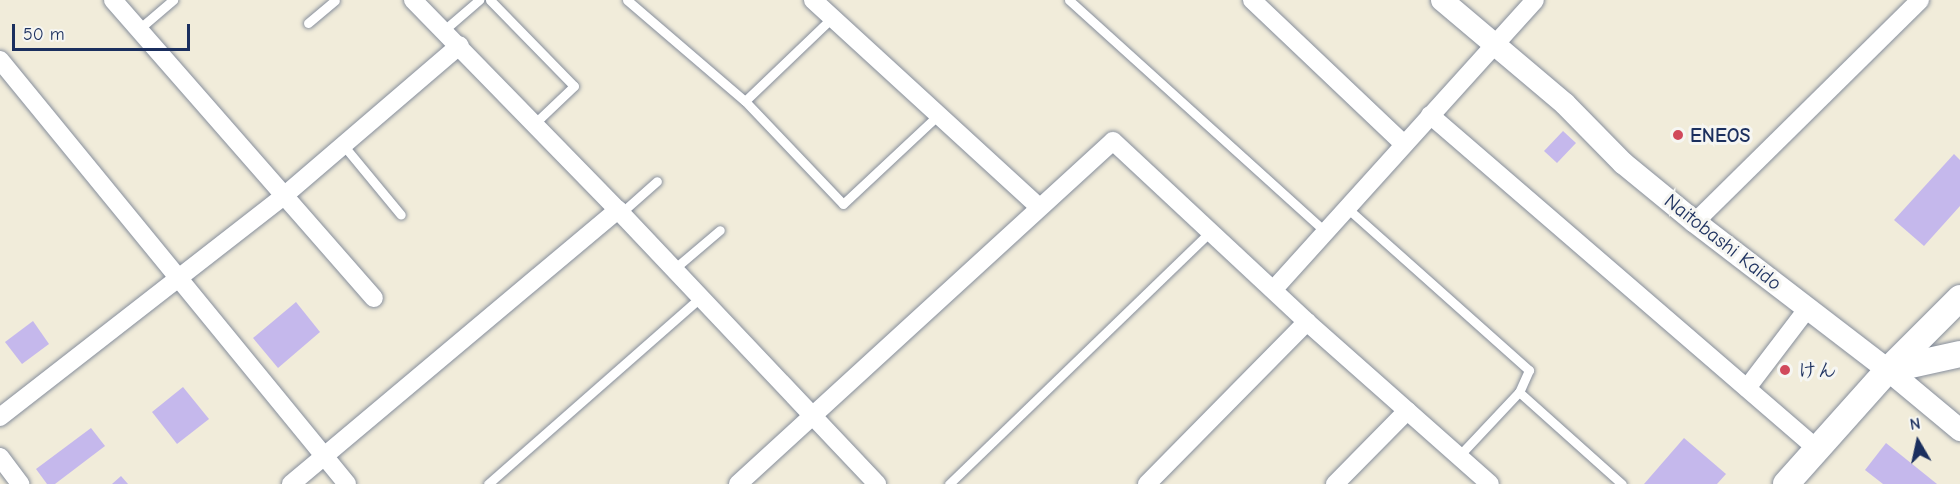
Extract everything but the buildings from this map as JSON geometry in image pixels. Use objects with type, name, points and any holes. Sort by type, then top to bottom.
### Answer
[{"type":"main road","points":[[1786,484],[1888,370],[1960,297]]},
{"type":"main road","points":[[1888,370],[1960,354]]},
{"type":"street","points":[[113,0],[374,298]]},
{"type":"street","points":[[413,0],[460,45],[620,211],[877,484]]},
{"type":"street","points":[[813,0],[1039,207]]},
{"type":"street","points":[[1252,0],[1404,144]]},
{"type":"street","name":"Naitobashi Kaido","points":[[1442,0],[1565,104],[1623,162],[1695,222],[1888,370],[1960,430]]},
{"type":"street","points":[[1274,289],[1536,0]]},
{"type":"street","points":[[1695,222],[1920,0]]},
{"type":"street","points":[[0,417],[178,276],[285,195],[460,45]]},
{"type":"street","points":[[0,60],[347,484]]},
{"type":"street","points":[[1430,115],[1816,448]]},
{"type":"street","points":[[738,484],[1113,141],[1307,322],[1490,484]]},
{"type":"street","points":[[291,484],[620,211]]},
{"type":"street","points":[[1747,388],[1808,308]]},
{"type":"street","points":[[1147,484],[1307,322]]},
{"type":"street","points":[[1335,484],[1407,411]]},
{"type":"street","points":[[0,457],[20,484]]},
{"type":"lane","points":[[139,29],[173,0]]},
{"type":"lane","points":[[308,23],[335,0]]},
{"type":"lane","points":[[443,31],[479,0]]},
{"type":"lane","points":[[490,0],[574,86],[535,123]]},
{"type":"lane","points":[[627,0],[745,101],[843,204],[939,115]]},
{"type":"lane","points":[[1069,0],[1326,232]]},
{"type":"lane","points":[[745,101],[832,18]]},
{"type":"lane","points":[[344,146],[401,215]]},
{"type":"lane","points":[[620,211],[657,181]]},
{"type":"lane","points":[[1347,208],[1529,370],[1519,392],[1459,456]]},
{"type":"lane","points":[[674,269],[720,230]]},
{"type":"lane","points":[[949,484],[1211,231]]},
{"type":"lane","points":[[488,484],[701,297]]},
{"type":"lane","points":[[1519,392],[1622,484]]},
{"type":"place","name":"ENEOS","points":[[1678,135]]},
{"type":"place","name":"けん","points":[[1785,370]]}]
